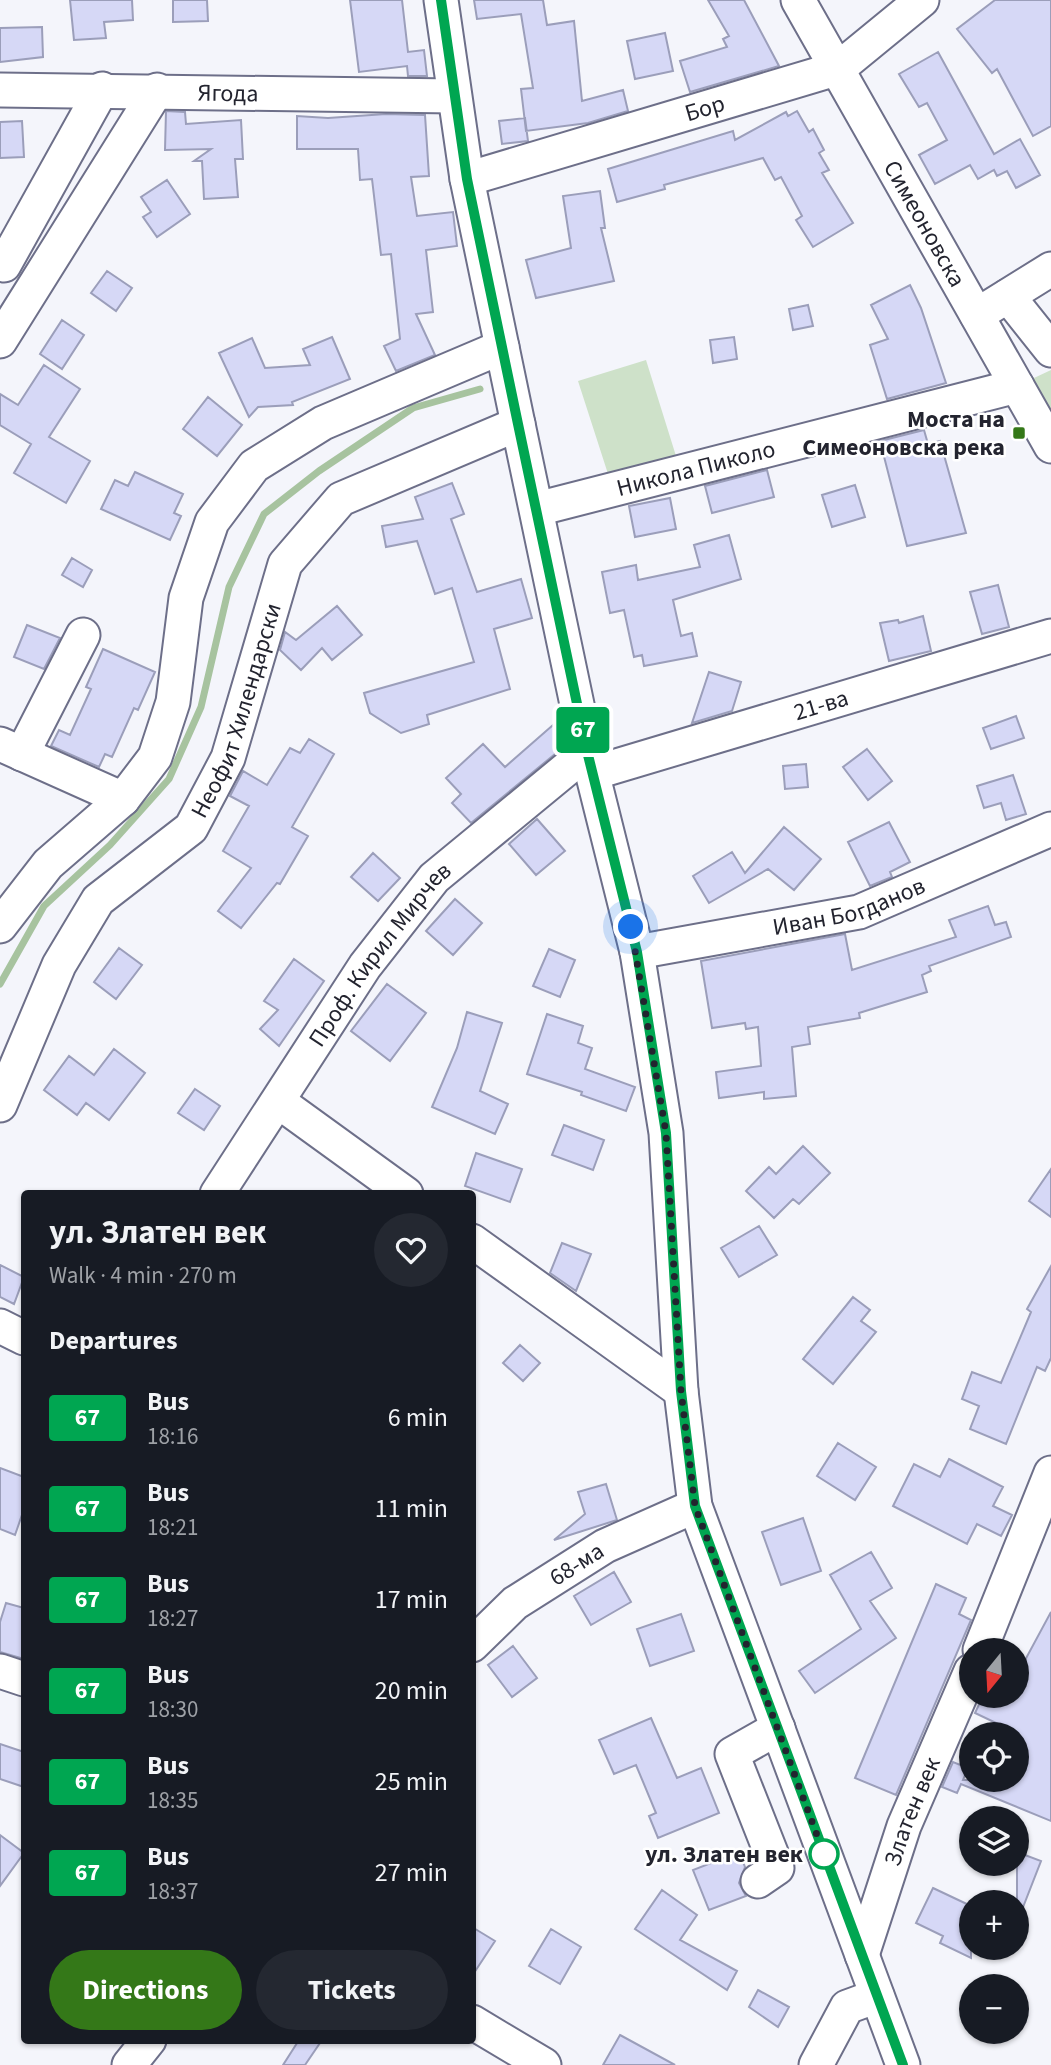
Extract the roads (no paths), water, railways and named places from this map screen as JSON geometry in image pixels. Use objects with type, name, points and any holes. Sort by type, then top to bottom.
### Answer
[{"type":"street","points":[[441,0],[467,179],[590,762],[637,952],[666,1133],[681,1391],[695,1506],[903,2065]]},
{"type":"street","name":"Симеоновска","points":[[798,0],[839,68],[1051,446]]},
{"type":"street","name":"Бор","points":[[467,179],[839,68],[922,0]]},
{"type":"street","points":[[4,265],[102,89]]},
{"type":"street","name":"Ягода","points":[[0,90],[102,89],[454,96]]},
{"type":"street","points":[[0,341],[157,90]]},
{"type":"street","points":[[977,315],[1051,269]]},
{"type":"street","points":[[1008,296],[1051,350]]},
{"type":"street","points":[[0,926],[48,864],[123,799],[155,757],[173,702],[186,598],[212,522],[254,466],[323,423],[502,347]]},
{"type":"street","name":"Никола Пиколо","points":[[537,509],[1017,386]]},
{"type":"street","name":"Неофит Хилендарски","points":[[0,1105],[59,965],[98,900],[191,828],[228,758],[285,565],[341,499],[518,424]]},
{"type":"street","points":[[83,635],[11,749],[123,799]]},
{"type":"street","name":"21-ва","points":[[590,762],[1051,636]]},
{"type":"street","name":"Проф. Кирил Мирчев","points":[[220,1190],[365,967],[434,878],[590,762]]},
{"type":"street","name":"Иван Богданов","points":[[637,952],[859,912],[1051,829]]},
{"type":"street","points":[[279,1102],[400,1190]]},
{"type":"street","points":[[476,1244],[681,1391]]},
{"type":"street","points":[[0,1326],[21,1336]]},
{"type":"street","points":[[985,1638],[1051,1473]]},
{"type":"street","name":"68-ма","points":[[476,1642],[515,1603],[605,1546],[695,1506]]},
{"type":"street","points":[[0,1671],[21,1678]]},
{"type":"street","name":"Златен век","points":[[862,1955],[904,1826],[959,1699]]},
{"type":"street","points":[[758,1881],[777,1868],[732,1754],[778,1728]]},
{"type":"street","points":[[816,2065],[847,2007],[877,1996]]},
{"type":"street","points":[[476,2024],[544,2065]]},
{"type":"street","points":[[129,2065],[146,2044]]},
{"type":"waterway","points":[[0,984],[44,906],[110,845],[169,779],[201,707],[229,587],[264,514],[319,471],[413,408],[480,389]]},
{"type":"place","name":"Моста на Симеоновска река","points":[[1019,433]]},
{"type":"place","name":"ул. Златен век","points":[[824,1854]]}]
